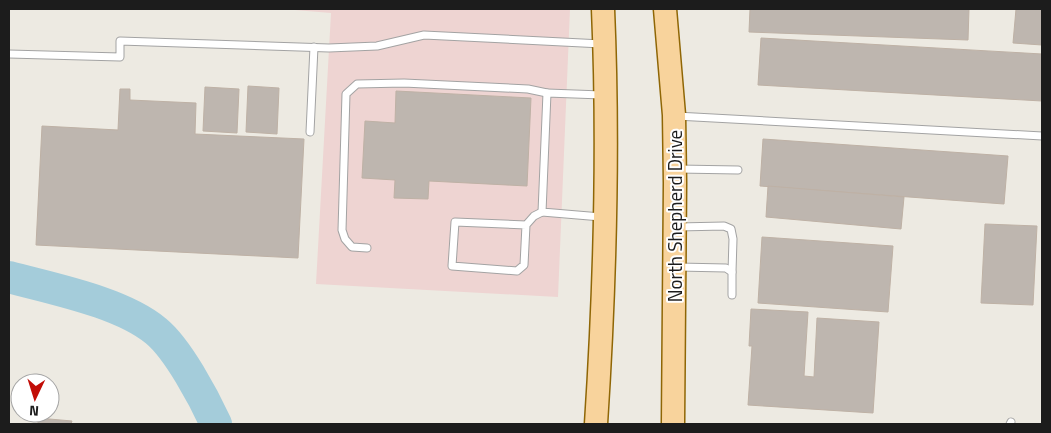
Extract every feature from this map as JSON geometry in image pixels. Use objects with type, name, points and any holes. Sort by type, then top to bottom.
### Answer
[{"type":"main road","points":[[596,424],[604,217],[605,44],[603,9]]},
{"type":"main road","name":"North Shepherd Drive","points":[[665,9],[674,115],[673,424]]},
{"type":"lane","points":[[9,54],[120,57],[120,41],[314,47],[377,46],[424,35],[605,44]]},
{"type":"lane","points":[[310,132],[314,47]]},
{"type":"lane","points":[[367,248],[352,247],[345,239],[342,230],[346,94],[357,84],[404,83],[605,95]]},
{"type":"lane","points":[[542,212],[547,93]]},
{"type":"lane","points":[[674,115],[1042,136]]},
{"type":"lane","points":[[675,169],[738,170]]},
{"type":"lane","points":[[526,225],[455,222],[452,266],[517,271],[524,265],[526,225],[534,216],[542,212],[604,217]]},
{"type":"lane","points":[[675,227],[724,226],[731,229],[734,239],[732,295]]},
{"type":"lane","points":[[675,267],[726,268],[732,272]]},
{"type":"shaded area","points":[[283,9],[570,9],[558,297],[316,284],[331,13]]},
{"type":"building","points":[[750,9],[969,9],[968,40],[749,32]]},
{"type":"building","points":[[1016,9],[1042,9],[1042,45],[1013,43]]},
{"type":"building","points":[[761,38],[1042,54],[1042,101],[758,85]]},
{"type":"building","points":[[248,86],[279,88],[277,134],[246,132]]},
{"type":"building","points":[[205,87],[239,89],[237,133],[203,131]]},
{"type":"building","points":[[120,89],[130,89],[130,100],[196,103],[195,134],[304,139],[298,258],[36,245],[42,126],[118,130]]},
{"type":"building","points":[[396,91],[531,98],[527,186],[429,181],[428,199],[394,198],[395,180],[362,178],[365,121],[395,123]]},
{"type":"building","points":[[763,139],[1008,156],[1004,204],[760,186]]},
{"type":"building","points":[[768,186],[904,197],[901,229],[766,217]]},
{"type":"building","points":[[985,224],[1037,226],[1033,305],[981,303]]},
{"type":"building","points":[[762,237],[893,246],[888,312],[758,303]]},
{"type":"building","points":[[751,309],[808,312],[804,376],[814,377],[817,318],[879,322],[873,413],[748,405],[752,346],[749,346]]},
{"type":"building","points":[[60,420],[72,421],[71,424],[38,424],[60,423]]},
{"type":"waterway","points":[[9,277],[106,304],[141,321],[156,331],[173,349],[181,361],[198,388],[216,424]]}]
